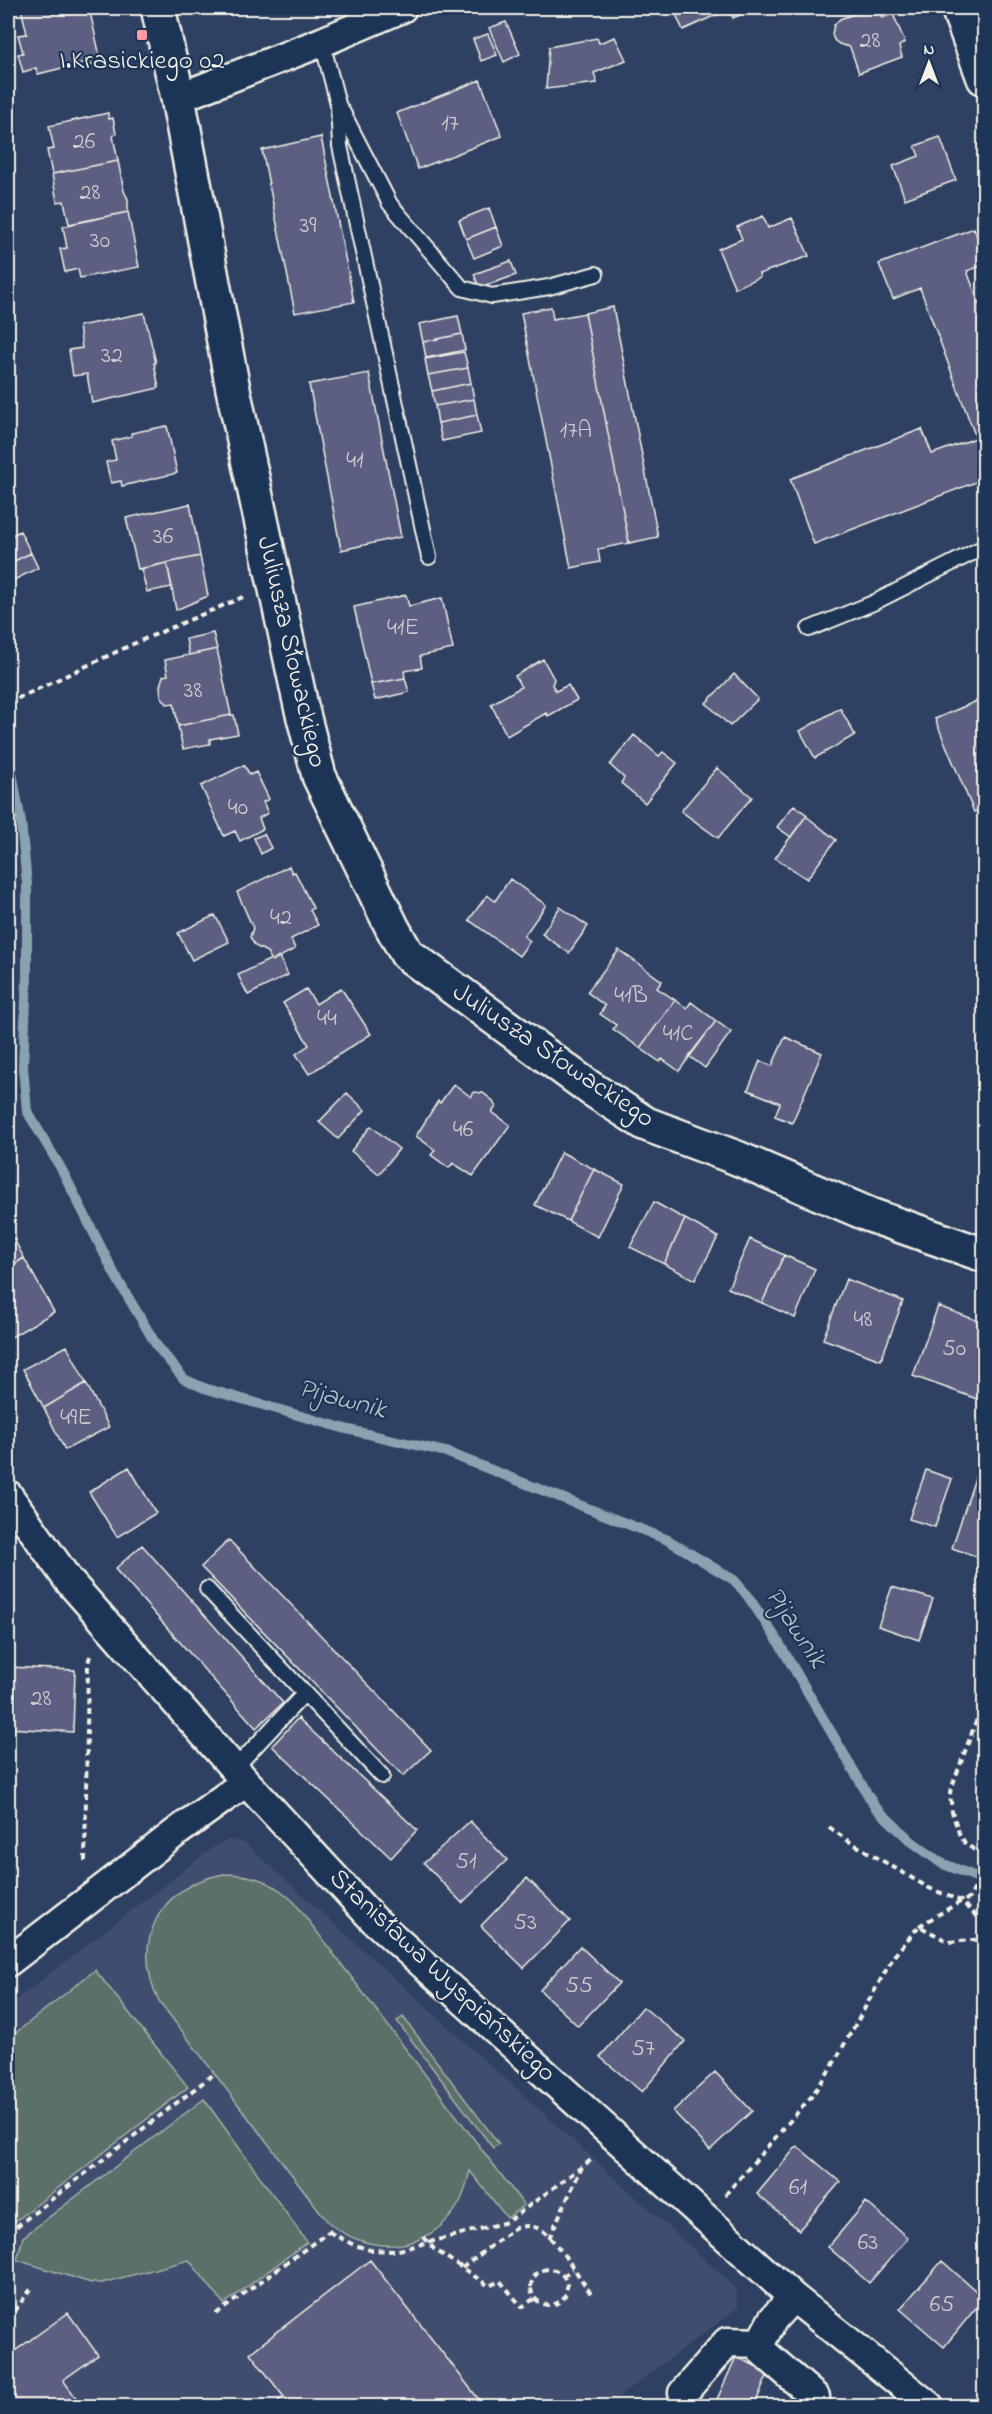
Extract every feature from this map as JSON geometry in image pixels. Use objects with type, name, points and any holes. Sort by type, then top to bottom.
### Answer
[{"type":"street","name":"Juliusza Słowackiego","points":[[158,8],[178,98],[233,389],[301,706],[319,776],[407,954],[590,1088],[646,1124],[737,1158],[870,1215],[984,1255]]},
{"type":"street","points":[[178,98],[402,8]]},
{"type":"street","points":[[958,8],[984,78]]},
{"type":"street","name":"Stanisława Wyspiańskiego","points":[[8,1495],[68,1580],[240,1775],[374,1920],[793,2297],[928,2406]]},
{"type":"street","points":[[8,1962],[187,1824],[240,1775]]},
{"type":"street","points":[[760,2343],[773,2319],[793,2297]]},
{"type":"street","points":[[683,2393],[727,2342],[760,2343]]},
{"type":"street","points":[[760,2343],[764,2352],[815,2397],[814,2406]]},
{"type":"lane","points":[[322,42],[338,104],[340,146],[429,558]]},
{"type":"lane","points":[[338,104],[390,204],[462,288],[492,296],[549,287],[596,274]]},
{"type":"lane","points":[[809,629],[873,603],[984,548]]},
{"type":"lane","points":[[207,1589],[382,1776]]},
{"type":"lane","points":[[240,1775],[304,1694]]},
{"type":"path","points":[[8,703],[133,644],[244,597]]},
{"type":"path","points":[[86,1871],[88,1663],[93,1647]]},
{"type":"path","points":[[984,1700],[950,1792],[952,1812],[959,1833],[965,1843],[984,1857]]},
{"type":"path","points":[[829,1827],[929,1888],[961,1901],[984,1923]]},
{"type":"path","points":[[705,2218],[811,2097],[831,2068],[894,1956],[919,1926],[970,1898],[984,1868]]},
{"type":"path","points":[[919,1926],[949,1942],[984,1939]]},
{"type":"path","points":[[8,2233],[214,2074]]},
{"type":"path","points":[[329,2232],[370,2250],[395,2251],[507,2222],[598,2154]]},
{"type":"path","points":[[549,2238],[582,2166]]},
{"type":"path","points":[[462,2268],[519,2226],[540,2229],[591,2294]]},
{"type":"path","points":[[216,2314],[334,2228]]},
{"type":"path","points":[[423,2237],[427,2243],[489,2286],[500,2281],[522,2307],[535,2298]]},
{"type":"path","points":[[563,2276],[573,2269]]},
{"type":"path","points":[[556,2270],[563,2276],[567,2289],[561,2300],[550,2304],[539,2302],[535,2298],[531,2286],[539,2272],[556,2270]]},
{"type":"path","points":[[8,2319],[32,2288]]},
{"type":"shaded area","points":[[231,1840],[245,1843],[736,2288],[738,2308],[606,2406],[8,2406],[8,2006],[219,1843]]},
{"type":"green space","points":[[224,1874],[263,1881],[295,1903],[524,2205],[507,2218],[470,2171],[462,2198],[448,2219],[433,2232],[417,2240],[399,2245],[381,2245],[345,2234],[328,2222],[159,2001],[151,1979],[148,1958],[150,1938],[156,1920],[167,1903],[182,1890],[201,1880]]},
{"type":"green space","points":[[95,1970],[188,2087],[8,2227],[8,2039]]},
{"type":"green space","points":[[403,2017],[499,2144],[493,2148],[397,2021]]},
{"type":"green space","points":[[204,2099],[307,2242],[224,2304],[189,2260],[102,2283],[91,2283],[17,2260],[23,2237]]},
{"type":"building","points":[[21,8],[87,8],[90,12],[99,52],[96,64],[90,65],[86,62],[38,74],[36,68],[23,72],[18,54],[23,53],[18,35],[27,34]]},
{"type":"building","points":[[673,8],[753,9],[733,18],[729,9],[683,30]]},
{"type":"building","points":[[870,8],[878,8],[882,18],[893,14],[905,42],[899,46],[902,57],[859,73],[850,47],[839,44],[834,40],[832,34],[834,25],[840,19]]},
{"type":"building","points":[[506,22],[520,54],[504,62],[489,28]]},
{"type":"building","points":[[488,34],[497,55],[481,61],[473,39]]},
{"type":"building","points":[[615,37],[626,60],[594,73],[597,83],[546,89],[549,47],[597,38],[599,43]]},
{"type":"building","points":[[480,80],[502,136],[418,169],[397,113]]},
{"type":"building","points":[[108,113],[109,119],[113,118],[116,134],[113,136],[118,161],[52,174],[47,150],[54,149],[49,126]]},
{"type":"building","points":[[321,137],[354,302],[295,313],[262,150]]},
{"type":"building","points":[[940,137],[956,180],[905,199],[893,166],[919,156],[915,146]]},
{"type":"building","points":[[118,161],[124,191],[128,199],[128,212],[69,224],[64,201],[57,202],[52,174]]},
{"type":"building","points":[[489,208],[496,227],[466,239],[459,220]]},
{"type":"building","points":[[128,212],[139,267],[80,278],[78,269],[65,272],[60,249],[67,248],[63,226]]},
{"type":"building","points":[[763,216],[768,228],[792,218],[809,256],[759,274],[760,277],[735,288],[718,249],[742,239],[737,227]]},
{"type":"building","points":[[496,227],[503,246],[474,258],[466,239]]},
{"type":"building","points":[[974,228],[984,256],[984,265],[967,271],[984,317],[984,479],[814,544],[790,479],[922,429],[932,454],[976,438],[920,288],[893,299],[879,264]]},
{"type":"building","points":[[511,261],[516,275],[479,288],[474,274]]},
{"type":"building","points":[[551,307],[553,319],[585,313],[629,543],[598,549],[600,562],[571,568],[521,313]]},
{"type":"building","points":[[613,307],[658,537],[629,543],[585,313]]},
{"type":"building","points":[[144,313],[156,363],[154,363],[159,388],[92,403],[87,374],[73,376],[69,350],[82,348],[79,326]]},
{"type":"building","points":[[458,316],[462,334],[423,342],[419,324]]},
{"type":"building","points":[[462,334],[465,350],[426,358],[423,342]]},
{"type":"building","points":[[464,352],[468,368],[428,375],[425,359]]},
{"type":"building","points":[[468,368],[471,383],[432,391],[428,375]]},
{"type":"building","points":[[369,373],[401,537],[341,550],[309,384]]},
{"type":"building","points":[[471,383],[474,399],[435,406],[432,391]]},
{"type":"building","points":[[474,399],[477,415],[438,423],[435,406]]},
{"type":"building","points":[[477,415],[481,433],[442,441],[438,423]]},
{"type":"building","points":[[167,426],[177,473],[122,486],[121,481],[111,483],[106,462],[116,460],[112,441],[132,436],[131,433]]},
{"type":"building","points":[[190,504],[200,556],[138,569],[126,518]]},
{"type":"building","points":[[20,531],[31,553],[8,564],[8,537]]},
{"type":"building","points":[[31,553],[38,568],[8,583],[8,564]]},
{"type":"building","points":[[200,556],[208,596],[176,610],[167,563]]},
{"type":"building","points":[[167,563],[172,587],[147,592],[141,569]]},
{"type":"building","points":[[406,595],[409,606],[442,598],[453,649],[420,656],[422,668],[404,671],[405,678],[371,684],[354,607]]},
{"type":"building","points":[[213,633],[217,649],[189,655],[186,639]]},
{"type":"building","points":[[217,649],[231,715],[178,726],[174,703],[167,704],[161,696],[160,686],[163,676],[168,675],[165,660]]},
{"type":"building","points":[[543,659],[554,679],[552,685],[556,691],[568,685],[577,700],[548,716],[546,713],[507,736],[491,704],[521,687],[515,676]]},
{"type":"building","points":[[734,674],[758,699],[730,726],[706,703]]},
{"type":"building","points":[[405,678],[409,692],[375,700],[371,684]]},
{"type":"building","points":[[984,698],[984,808],[974,812],[935,719]]},
{"type":"building","points":[[840,708],[855,735],[815,758],[800,731]]},
{"type":"building","points":[[234,715],[238,734],[210,739],[210,744],[183,749],[178,726]]},
{"type":"building","points":[[634,735],[659,756],[663,752],[677,763],[645,803],[621,783],[624,778],[610,765]]},
{"type":"building","points":[[244,765],[250,775],[256,772],[269,799],[263,802],[268,813],[259,818],[263,829],[240,841],[235,831],[224,836],[201,786]]},
{"type":"building","points":[[717,768],[752,797],[718,838],[681,811]]},
{"type":"building","points":[[794,805],[807,815],[791,837],[777,827]]},
{"type":"building","points":[[806,816],[836,840],[807,879],[775,858]]},
{"type":"building","points":[[264,834],[271,848],[261,854],[254,838]]},
{"type":"building","points":[[289,866],[292,873],[295,872],[313,908],[310,910],[318,925],[291,939],[295,949],[272,961],[267,952],[255,946],[250,937],[253,928],[237,892]]},
{"type":"building","points":[[510,879],[546,905],[524,936],[530,941],[519,956],[469,920],[487,895],[495,901]]},
{"type":"building","points":[[560,907],[588,926],[569,953],[542,934]]},
{"type":"building","points":[[215,915],[229,942],[192,960],[178,933]]},
{"type":"building","points":[[619,950],[662,981],[657,988],[675,1000],[640,1048],[613,1029],[616,1025],[600,1014],[605,1006],[587,992]]},
{"type":"building","points":[[279,957],[288,975],[248,995],[238,975]]},
{"type":"building","points":[[341,988],[371,1034],[309,1074],[296,1054],[309,1045],[283,1003],[306,989],[316,1004]]},
{"type":"building","points":[[675,1000],[687,1008],[691,1002],[716,1021],[679,1071],[662,1059],[660,1062],[640,1048]]},
{"type":"building","points":[[716,1021],[731,1032],[705,1068],[689,1056]]},
{"type":"building","points":[[785,1037],[822,1053],[792,1123],[775,1116],[780,1103],[748,1090],[760,1061],[772,1066]]},
{"type":"building","points":[[454,1084],[471,1097],[474,1092],[483,1093],[492,1100],[496,1107],[492,1112],[510,1125],[473,1176],[453,1163],[449,1168],[431,1155],[435,1150],[416,1136],[438,1101],[440,1103]]},
{"type":"building","points":[[347,1093],[365,1110],[338,1139],[319,1122]]},
{"type":"building","points":[[371,1126],[399,1149],[379,1174],[351,1151]]},
{"type":"building","points":[[561,1152],[594,1169],[568,1221],[535,1205]]},
{"type":"building","points":[[594,1169],[624,1184],[598,1237],[568,1221]]},
{"type":"building","points":[[654,1202],[685,1219],[664,1264],[630,1247]]},
{"type":"building","points":[[685,1219],[718,1237],[695,1280],[664,1264]]},
{"type":"building","points":[[8,1228],[24,1258],[8,1268]]},
{"type":"building","points":[[750,1239],[784,1255],[762,1303],[728,1288]]},
{"type":"building","points":[[784,1255],[815,1269],[795,1318],[762,1303]]},
{"type":"building","points":[[24,1258],[54,1312],[8,1339],[8,1268]]},
{"type":"building","points":[[846,1279],[903,1301],[881,1360],[823,1339]]},
{"type":"building","points":[[938,1306],[984,1323],[984,1389],[980,1400],[913,1376]]},
{"type":"building","points":[[67,1346],[86,1383],[44,1408],[23,1369]]},
{"type":"building","points":[[86,1383],[109,1427],[65,1450],[44,1408]]},
{"type":"building","points":[[129,1467],[156,1513],[117,1537],[89,1492]]},
{"type":"building","points":[[926,1470],[952,1479],[935,1527],[909,1519]]},
{"type":"building","points":[[977,1472],[984,1475],[984,1546],[981,1558],[952,1548]]},
{"type":"building","points":[[229,1540],[431,1750],[403,1776],[201,1567]]},
{"type":"building","points":[[142,1545],[283,1703],[256,1728],[115,1569]]},
{"type":"building","points":[[892,1587],[933,1599],[919,1640],[878,1626]]},
{"type":"building","points":[[8,1667],[75,1670],[73,1732],[8,1728]]},
{"type":"building","points":[[298,1718],[417,1830],[391,1858],[272,1746]]},
{"type":"building","points":[[470,1821],[507,1860],[462,1903],[424,1863]]},
{"type":"building","points":[[527,1878],[570,1921],[524,1968],[481,1926]]},
{"type":"building","points":[[580,1946],[619,1983],[578,2026],[540,1990]]},
{"type":"building","points":[[643,2007],[685,2041],[642,2092],[600,2057]]},
{"type":"building","points":[[715,2072],[752,2111],[710,2150],[673,2111]]},
{"type":"building","points":[[797,2146],[840,2182],[799,2230],[757,2194]]},
{"type":"building","points":[[866,2202],[908,2238],[869,2283],[828,2247]]},
{"type":"building","points":[[370,2260],[484,2406],[291,2406],[250,2353]]},
{"type":"building","points":[[942,2261],[984,2298],[944,2347],[900,2309]]},
{"type":"building","points":[[68,2313],[98,2355],[63,2380],[82,2406],[8,2406],[8,2356]]},
{"type":"building","points":[[736,2357],[769,2372],[754,2406],[714,2406]]},
{"type":"building","points":[[284,2397],[291,2406],[271,2406]]},
{"type":"waterway","name":"Pijawnik","points":[[8,751],[21,822],[27,884],[27,977],[23,1067],[27,1111],[62,1170],[115,1275],[157,1346],[184,1379],[204,1388],[346,1429],[446,1452],[668,1540],[734,1580],[776,1638],[875,1807],[911,1841],[941,1863],[984,1880]]},
{"type":"place","name":"I.Krasickiego 02","points":[[142,35]]}]
